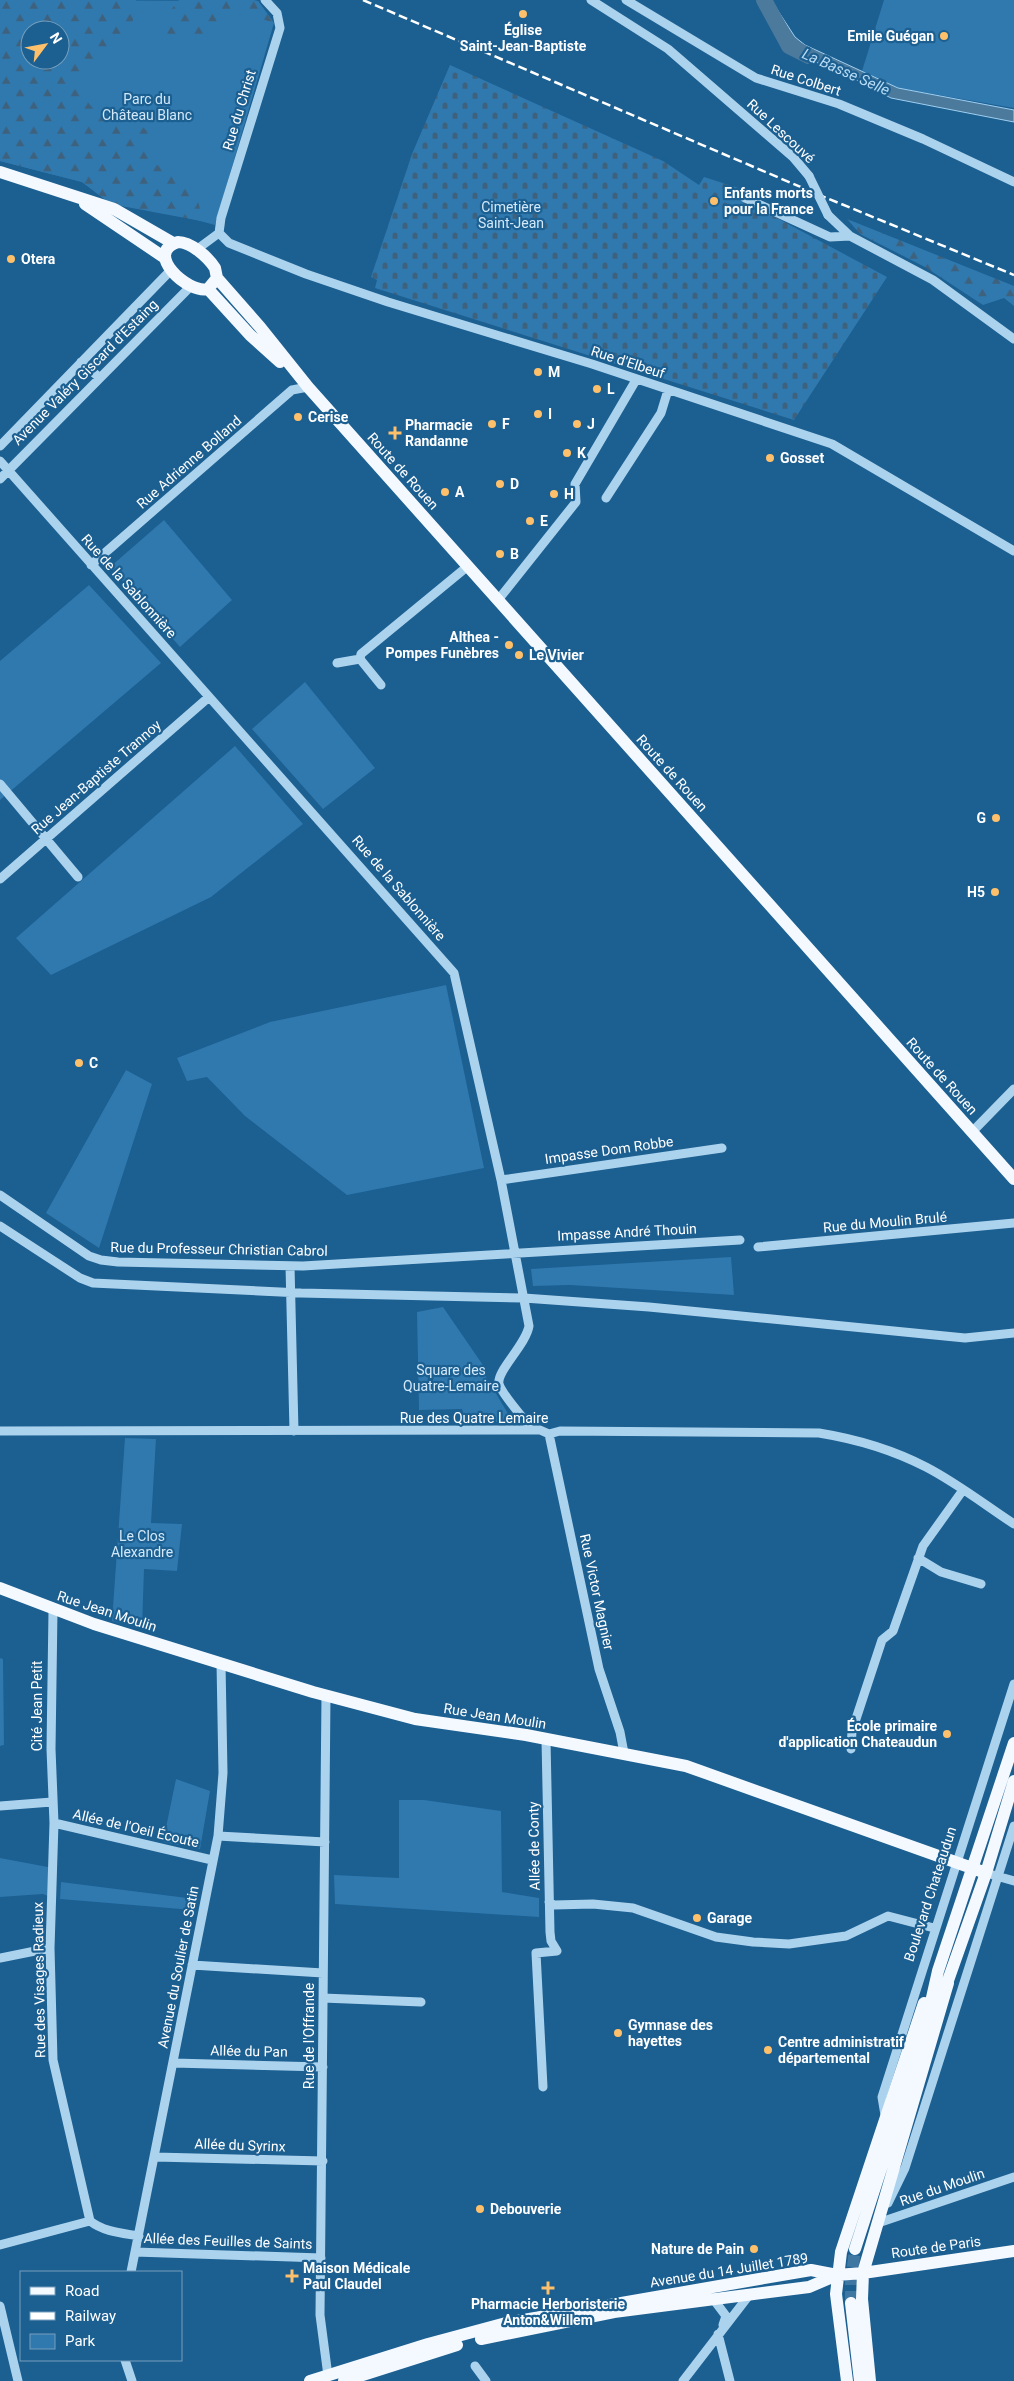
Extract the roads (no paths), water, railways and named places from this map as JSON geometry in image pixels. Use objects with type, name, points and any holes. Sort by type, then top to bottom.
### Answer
[{"type":"main road","points":[[0,172],[114,209],[173,244]]},
{"type":"main road","points":[[68,193],[168,264],[191,286],[199,290],[208,289],[216,278]]},
{"type":"main road","points":[[168,264],[167,250],[173,244],[181,242],[196,250]]},
{"type":"main road","name":"Route de Rouen","points":[[196,250],[212,262],[216,268],[216,278],[260,327],[308,387],[1014,1179]]},
{"type":"main road","name":"Route de Rouen","points":[[208,289],[250,335],[308,387]]},
{"type":"main road","name":"Rue Jean Moulin","points":[[0,1588],[53,1610],[326,1696],[415,1719],[546,1740],[686,1766],[992,1874]]},
{"type":"main road","points":[[847,2381],[836,2294],[841,2252],[914,2031],[938,1970],[1014,1743]]},
{"type":"main road","points":[[922,2042],[992,1874],[1014,1780]]},
{"type":"main road","points":[[855,2249],[922,2042],[938,1970]]},
{"type":"main road","points":[[870,2381],[862,2298],[863,2273],[948,1983]]},
{"type":"main road","name":"Route de Paris","points":[[837,2275],[863,2273],[1014,2251]]},
{"type":"main road","name":"Avenue du 14 Juillet 1789","points":[[310,2381],[428,2344],[537,2316],[811,2270],[837,2275]]},
{"type":"main road","name":"Avenue du 14 Juillet 1789","points":[[344,2381],[465,2342],[530,2327],[614,2312],[809,2287],[837,2275]]},
{"type":"main road","points":[[851,2303],[860,2381]]},
{"type":"street","name":"Rue du Christ","points":[[219,233],[221,218],[280,28],[277,14],[265,0]]},
{"type":"street","name":"Rue Lescouvé","points":[[591,0],[668,49],[793,157],[809,176],[828,215],[850,236],[932,280],[1014,339]]},
{"type":"street","name":"Rue Colbert","points":[[626,0],[756,78],[839,104],[923,138],[1014,182]]},
{"type":"street","points":[[746,198],[830,237],[850,236]]},
{"type":"street","points":[[196,250],[211,236],[219,233]]},
{"type":"street","name":"Rue d'Elbeuf","points":[[219,233],[229,243],[315,277],[832,444],[1014,551]]},
{"type":"street","name":"Avenue Valéry Giscard d'Estaing","points":[[0,446],[81,362],[168,264]]},
{"type":"street","name":"Avenue Valéry Giscard d'Estaing","points":[[0,479],[191,286]]},
{"type":"street","points":[[81,362],[100,378]]},
{"type":"street","points":[[498,600],[576,502],[575,484],[636,380]]},
{"type":"street","name":"Rue Adrienne Bolland","points":[[91,565],[292,390],[308,387]]},
{"type":"street","points":[[606,498],[661,413],[668,390]]},
{"type":"street","name":"Rue de la Sablonnière","points":[[0,461],[454,973],[501,1180],[529,1326],[528,1337],[500,1375],[499,1385],[527,1423],[529,1430]]},
{"type":"street","points":[[381,685],[360,660],[361,654],[468,566]]},
{"type":"street","points":[[337,663],[360,660]]},
{"type":"street","name":"Rue Jean-Baptiste Trannoy","points":[[0,879],[209,696]]},
{"type":"street","points":[[0,784],[78,877]]},
{"type":"street","points":[[972,1132],[1014,1089]]},
{"type":"street","name":"Impasse Dom Robbe","points":[[501,1180],[722,1148]]},
{"type":"street","name":"Rue du Professeur Christian Cabrol","points":[[0,1195],[90,1256],[101,1260],[290,1266],[516,1252]]},
{"type":"street","name":"Rue du Moulin Brulé","points":[[758,1247],[1014,1223]]},
{"type":"street","points":[[0,1226],[80,1278],[92,1283],[290,1293],[524,1298],[649,1307],[965,1338],[1014,1333]]},
{"type":"street","name":"Impasse André Thouin","points":[[516,1252],[740,1240]]},
{"type":"street","points":[[290,1266],[294,1432]]},
{"type":"street","name":"Rue des Quatre Lemaire","points":[[0,1431],[294,1432],[540,1430],[549,1434],[560,1430],[819,1433],[848,1438],[888,1451],[926,1467],[1014,1524]]},
{"type":"street","name":"Rue Victor Magnier","points":[[549,1434],[599,1669],[620,1732],[624,1754]]},
{"type":"street","points":[[851,1749],[852,1731],[882,1640],[894,1632],[923,1546],[963,1490]]},
{"type":"street","points":[[918,1558],[941,1572],[980,1584]]},
{"type":"street","name":"Cité Jean Petit","points":[[52,1802],[53,1610]]},
{"type":"street","name":"Avenue du Soulier de Satin","points":[[131,2271],[218,1836],[223,1773],[221,1663]]},
{"type":"street","name":"Boulevard Chateaudun","points":[[886,2115],[882,2097],[934,1928],[1014,1684]]},
{"type":"street","name":"Rue de l'Offrande","points":[[326,1696],[323,2161],[320,2315],[328,2376]]},
{"type":"street","name":"Allée de Conty","points":[[542,2087],[536,1953],[556,1950],[551,1941],[549,1902],[546,1740]]},
{"type":"street","points":[[0,1806],[52,1802]]},
{"type":"street","name":"Rue des Visages Radieux","points":[[52,1802],[54,1823],[50,1948],[53,2060],[90,2221]]},
{"type":"street","name":"Allée de l'Oeil Écoute","points":[[54,1823],[212,1860]]},
{"type":"street","points":[[878,2223],[905,2168],[992,1874],[1014,1826]]},
{"type":"street","points":[[218,1836],[325,1842]]},
{"type":"street","points":[[992,1874],[1014,1881]]},
{"type":"street","points":[[549,1902],[554,1905],[593,1904],[633,1908],[716,1936],[754,1942],[788,1944],[846,1936],[888,1916],[934,1928]]},
{"type":"street","points":[[0,1958],[50,1948]]},
{"type":"street","points":[[192,1965],[324,1972]]},
{"type":"street","points":[[323,1998],[421,2002]]},
{"type":"street","points":[[900,2039],[914,2031]]},
{"type":"street","name":"Allée du Pan","points":[[174,2063],[323,2067]]},
{"type":"street","name":"Allée du Syrinx","points":[[155,2157],[323,2161]]},
{"type":"street","name":"Rue du Moulin","points":[[878,2223],[1014,2177]]},
{"type":"street","points":[[0,2245],[90,2221],[97,2226],[116,2232],[139,2236]]},
{"type":"street","name":"Allée des Feuilles de Saints","points":[[135,2252],[321,2258]]},
{"type":"street","points":[[683,2381],[750,2294]]},
{"type":"street","points":[[714,2300],[726,2316],[720,2332],[730,2381]]},
{"type":"street","points":[[0,2306],[18,2381]]},
{"type":"street","points":[[125,2361],[132,2381]]},
{"type":"street","points":[[475,2366],[486,2381]]},
{"type":"water","points":[[759,0],[771,0],[795,37],[805,45],[898,88],[1014,110],[1014,122],[891,98],[845,74],[796,54]]},
{"type":"waterway","name":"La Basse Selle","points":[[764,0],[789,46],[809,56]]},
{"type":"tunnel","points":[[851,2303],[855,2249]]},
{"type":"railway","points":[[363,0],[817,194],[1014,275]]},
{"type":"place","name":"Église Saint-Jean-Baptiste","points":[[523,14]]},
{"type":"place","name":"Emile Guégan","points":[[944,36]]},
{"type":"place","name":"Enfants morts pour la France","points":[[714,201]]},
{"type":"place","name":"Otera","points":[[11,259]]},
{"type":"place","name":"M","points":[[538,372]]},
{"type":"place","name":"L","points":[[597,389]]},
{"type":"place","name":"I","points":[[538,414]]},
{"type":"place","name":"Cerise","points":[[298,417]]},
{"type":"place","name":"F","points":[[492,424]]},
{"type":"place","name":"J","points":[[577,424]]},
{"type":"place","name":"Pharmacie Randanne","points":[[395,433]]},
{"type":"place","name":"K","points":[[567,453]]},
{"type":"place","name":"Gosset","points":[[770,458]]},
{"type":"place","name":"D","points":[[500,484]]},
{"type":"place","name":"A","points":[[445,492]]},
{"type":"place","name":"H","points":[[554,494]]},
{"type":"place","name":"E","points":[[530,521]]},
{"type":"place","name":"B","points":[[500,554]]},
{"type":"place","name":"Althea - Pompes Funèbres","points":[[509,645]]},
{"type":"place","name":"Le Vivier","points":[[519,655]]},
{"type":"place","name":"G","points":[[996,818]]},
{"type":"place","name":"H5","points":[[995,892]]},
{"type":"place","name":"C","points":[[79,1063]]},
{"type":"place","name":"École primaire d'application Chateaudun","points":[[947,1734]]},
{"type":"place","name":"Garage","points":[[697,1918]]},
{"type":"place","name":"Gymnase des hayettes","points":[[618,2033]]},
{"type":"place","name":"Centre administratif départemental","points":[[768,2050]]},
{"type":"place","name":"Debouverie","points":[[480,2209]]},
{"type":"place","name":"Nature de Pain","points":[[754,2249]]},
{"type":"place","name":"Maison Médicale Paul Claudel","points":[[292,2276]]},
{"type":"place","name":"Pharmacie Herboristerie Anton&Willem","points":[[548,2288]]},
{"type":"park label","name":"Parc du Château Blanc","points":[[147,108]]},
{"type":"park label","name":"Cimetière Saint-Jean","points":[[511,216]]},
{"type":"park label","name":"Square des Quatre-Lemaire","points":[[451,1378]]},
{"type":"park label","name":"Le Clos Alexandre","points":[[142,1544]]}]
